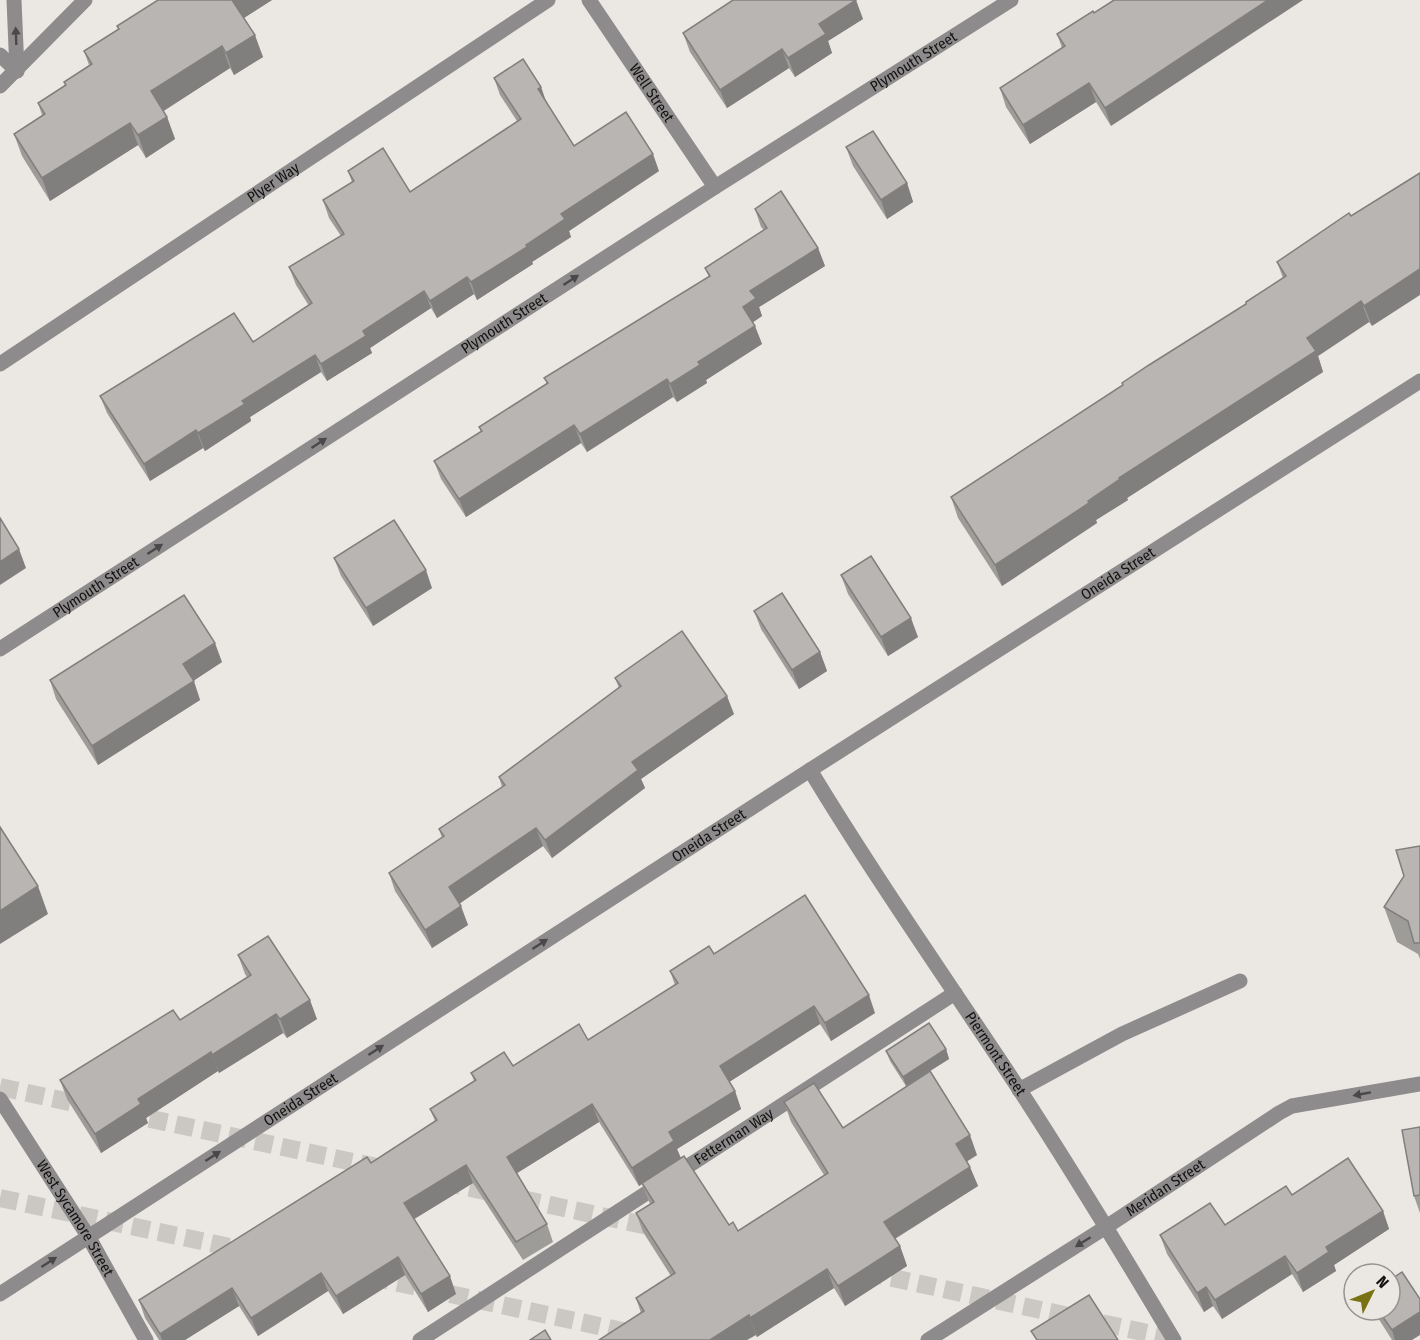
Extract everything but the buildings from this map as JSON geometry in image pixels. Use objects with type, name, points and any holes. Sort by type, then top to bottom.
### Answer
[{"type":"street","points":[[15,0],[16,71]]},
{"type":"street","points":[[0,86],[85,0]]},
{"type":"street","name":"Plyer Way","points":[[0,364],[548,0]]},
{"type":"street","name":"Well Street","points":[[589,0],[715,187]]},
{"type":"street","name":"Plymouth Street","points":[[0,649],[715,187],[1011,0]]},
{"type":"street","points":[[0,55],[16,71]]},
{"type":"street","name":"Oneida Street","points":[[0,1294],[810,770],[1420,381]]},
{"type":"street","name":"Piermont Street","points":[[810,770],[851,837],[1019,1090],[1174,1340]]},
{"type":"street","points":[[1019,1090],[1122,1034],[1240,981]]},
{"type":"street","name":"Fetterman Way","points":[[420,1340],[955,993]]},
{"type":"street","name":"Meridan Street","points":[[928,1340],[1292,1106],[1420,1084]]},
{"type":"street","name":"West Sycamore Street","points":[[0,1099],[88,1236],[146,1340]]},
{"type":"tunnel","points":[[0,1087],[93,1107]]},
{"type":"tunnel","points":[[123,1113],[381,1168]]},
{"type":"tunnel","points":[[443,1182],[662,1229]]},
{"type":"tunnel","points":[[0,1198],[248,1251]]},
{"type":"tunnel","points":[[865,1272],[1180,1340]]},
{"type":"tunnel","points":[[371,1277],[664,1340]]}]
